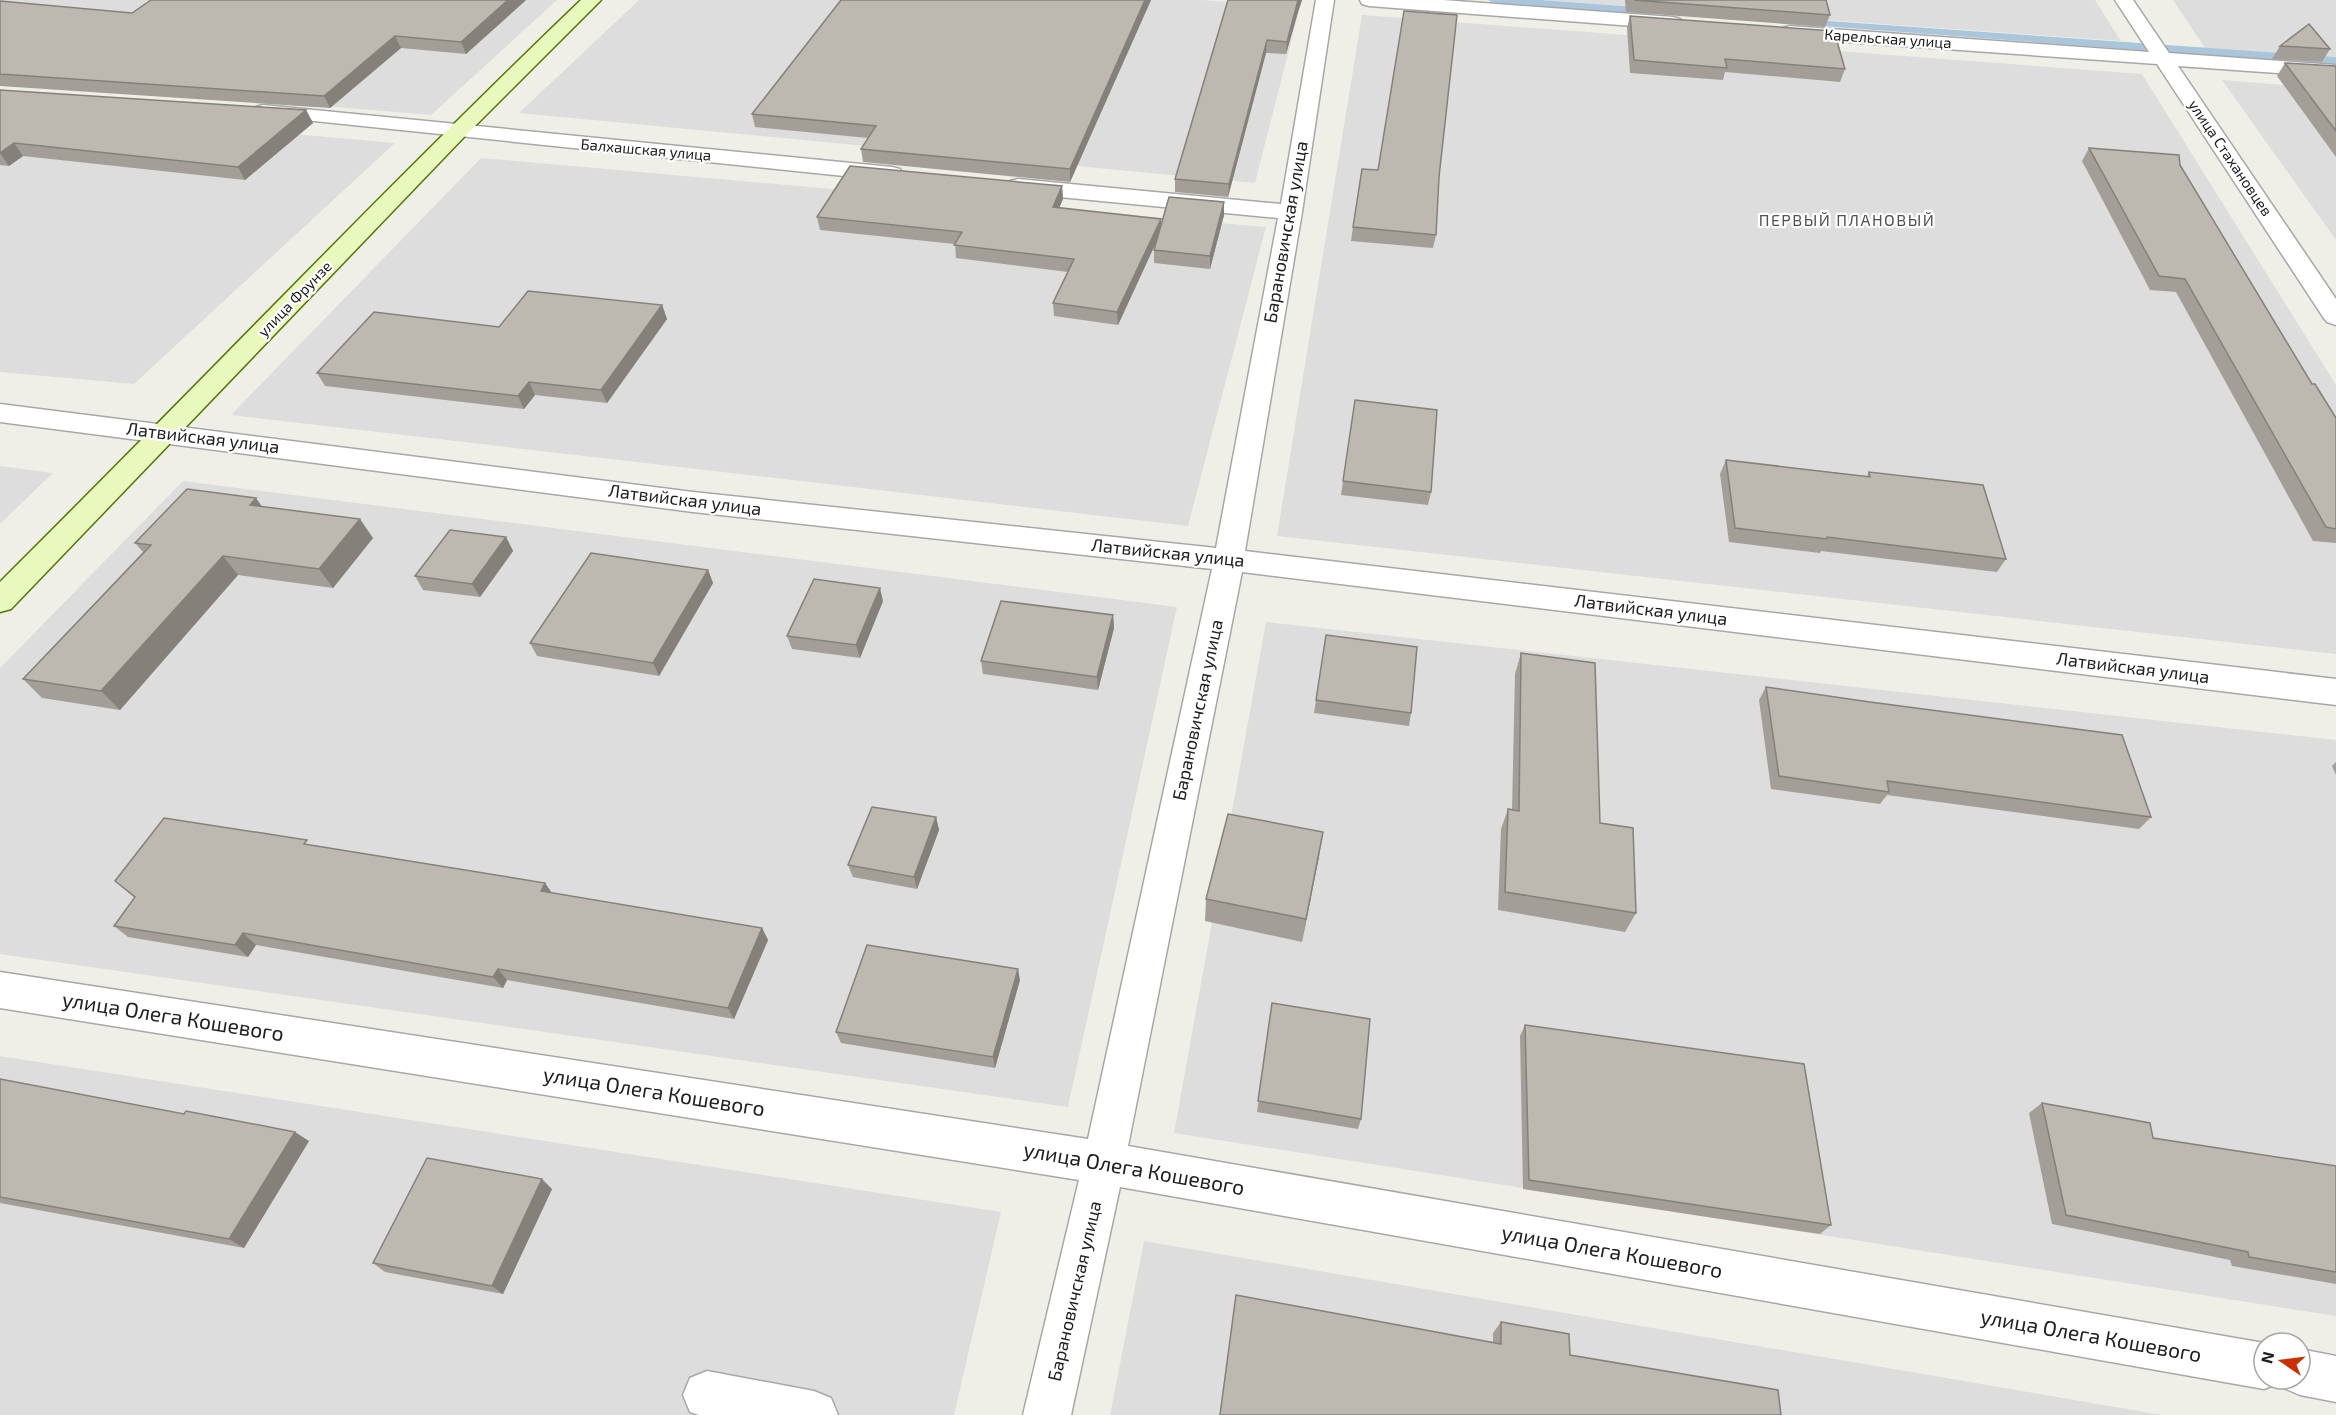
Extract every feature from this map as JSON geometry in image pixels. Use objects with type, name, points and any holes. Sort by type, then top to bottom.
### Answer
[{"type":"street","name":"улица Фрунзе","points":[[0,601],[166,433],[456,132],[592,0]]},
{"type":"street","name":"Барановичская улица","points":[[1047,1415],[1104,1162],[1229,560],[1291,212],[1325,0]]},
{"type":"street","points":[[1369,0],[1690,24]]},
{"type":"street","name":"улица Стахановцев","points":[[2124,0],[2336,317]]},
{"type":"street","name":"Карельская улица","points":[[1773,31],[2336,71]]},
{"type":"street","name":"Балхашская улица","points":[[245,110],[317,115],[456,132],[909,175]]},
{"type":"street","points":[[992,183],[1291,212]]},
{"type":"street","name":"Латвийская улица","points":[[0,413],[693,502],[1229,560],[2336,692]]},
{"type":"street","name":"улица Олега Кошевого","points":[[0,990],[1104,1162],[2252,1364]]},
{"type":"street","points":[[2312,1374],[2336,1379]]},
{"type":"street","points":[[707,1395],[814,1415]]},
{"type":"shaded area","points":[[0,0],[557,0],[431,115],[0,79]]},
{"type":"shaded area","points":[[639,0],[1202,0],[1300,7],[1255,183],[519,113]]},
{"type":"shaded area","points":[[1543,0],[2095,0],[2121,41]]},
{"type":"shaded area","points":[[2173,0],[2336,0],[2336,57],[2205,48]]},
{"type":"shaded area","points":[[1362,15],[2142,74],[2336,385],[2336,654],[1277,536]]},
{"type":"shaded area","points":[[2222,80],[2336,89],[2336,240]]},
{"type":"shaded area","points":[[0,108],[395,143],[134,384],[0,372]]},
{"type":"shaded area","points":[[481,158],[1266,227],[1188,526],[231,415]]},
{"type":"shaded area","points":[[0,466],[53,473],[0,524]]},
{"type":"shaded area","points":[[183,481],[1177,607],[1068,1107],[0,954],[0,668]]},
{"type":"shaded area","points":[[1266,622],[2336,740],[2336,1316],[1174,1133]]},
{"type":"shaded area","points":[[0,1056],[1001,1212],[954,1415],[0,1415]]},
{"type":"shaded area","points":[[1144,1241],[2162,1415],[1110,1415]]},
{"type":"building","points":[[151,0],[508,0],[461,42],[395,36],[324,96],[0,74],[0,1],[132,13]]},
{"type":"building","points":[[841,0],[1145,0],[1070,169],[861,149],[876,126],[752,114]]},
{"type":"building","points":[[1228,0],[1298,0],[1287,42],[1267,40],[1229,184],[1175,179]]},
{"type":"building","points":[[1634,0],[1826,0],[1830,15]]},
{"type":"building","points":[[1404,11],[1457,15],[1439,177],[1436,235],[1353,227],[1362,169],[1378,170]]},
{"type":"building","points":[[1630,16],[1834,31],[1845,69],[1725,59],[1727,68],[1634,60]]},
{"type":"building","points":[[2309,24],[2330,49],[2280,46]]},
{"type":"building","points":[[2285,63],[2336,66],[2336,131]]},
{"type":"building","points":[[0,90],[306,110],[238,167],[14,143],[0,153]]},
{"type":"building","points":[[2089,148],[2179,155],[2180,165],[2312,384],[2315,384],[2336,418],[2336,529],[2326,527],[2185,279],[2159,276]]},
{"type":"building","points":[[850,166],[1062,186],[1053,207],[1161,219],[1117,312],[1053,303],[1074,259],[954,245],[962,232],[817,217]]},
{"type":"building","points":[[1169,197],[1224,202],[1210,256],[1154,250]]},
{"type":"building","points":[[528,291],[662,305],[601,390],[529,382],[518,396],[317,373],[374,312],[499,327]]},
{"type":"building","points":[[1355,400],[1437,410],[1431,492],[1343,481]]},
{"type":"building","points":[[1726,460],[1870,477],[1869,472],[1983,485],[2006,559],[1735,528]]},
{"type":"building","points":[[187,489],[256,498],[250,505],[360,519],[319,569],[223,556],[101,691],[23,679],[151,545],[135,543]]},
{"type":"building","points":[[450,530],[506,537],[472,584],[415,576]]},
{"type":"building","points":[[591,553],[708,570],[653,663],[530,643]]},
{"type":"building","points":[[814,579],[880,588],[856,645],[787,636]]},
{"type":"building","points":[[1001,601],[1113,615],[1097,677],[981,661]]},
{"type":"building","points":[[1326,635],[1417,647],[1411,713],[1316,700]]},
{"type":"building","points":[[1521,653],[1595,663],[1600,823],[1633,828],[1636,913],[1505,892],[1508,809],[1519,811]]},
{"type":"building","points":[[1766,687],[2122,735],[2151,817],[1887,781],[1889,792],[1779,776]]},
{"type":"building","points":[[872,807],[936,817],[914,877],[848,865]]},
{"type":"building","points":[[1228,814],[1323,832],[1306,919],[1206,899]]},
{"type":"building","points":[[164,818],[307,840],[304,844],[545,883],[541,891],[762,928],[728,1008],[498,969],[493,977],[243,933],[235,945],[114,926],[135,897],[115,881]]},
{"type":"building","points":[[867,945],[1018,969],[993,1057],[836,1032]]},
{"type":"building","points":[[1272,1003],[1370,1019],[1361,1119],[1258,1101]]},
{"type":"building","points":[[1525,1025],[1804,1064],[1831,1225],[1529,1180]]},
{"type":"building","points":[[0,1079],[184,1114],[186,1111],[295,1132],[229,1239],[0,1197]]},
{"type":"building","points":[[2042,1103],[2150,1123],[2153,1138],[2336,1166],[2336,1272],[2249,1257],[2248,1252],[2066,1215]]},
{"type":"building","points":[[427,1158],[542,1179],[492,1286],[373,1263]]},
{"type":"building","points":[[1236,1295],[1501,1344],[1501,1322],[1569,1334],[1570,1355],[1778,1390],[1781,1415],[1220,1415]]},
{"type":"waterway","points":[[1493,0],[1651,11]]},
{"type":"waterway","points":[[1800,22],[2336,61]]},
{"type":"district","name":"ПЕРВЫЙ ПЛАНОВЫЙ","points":[[1847,220]]}]
